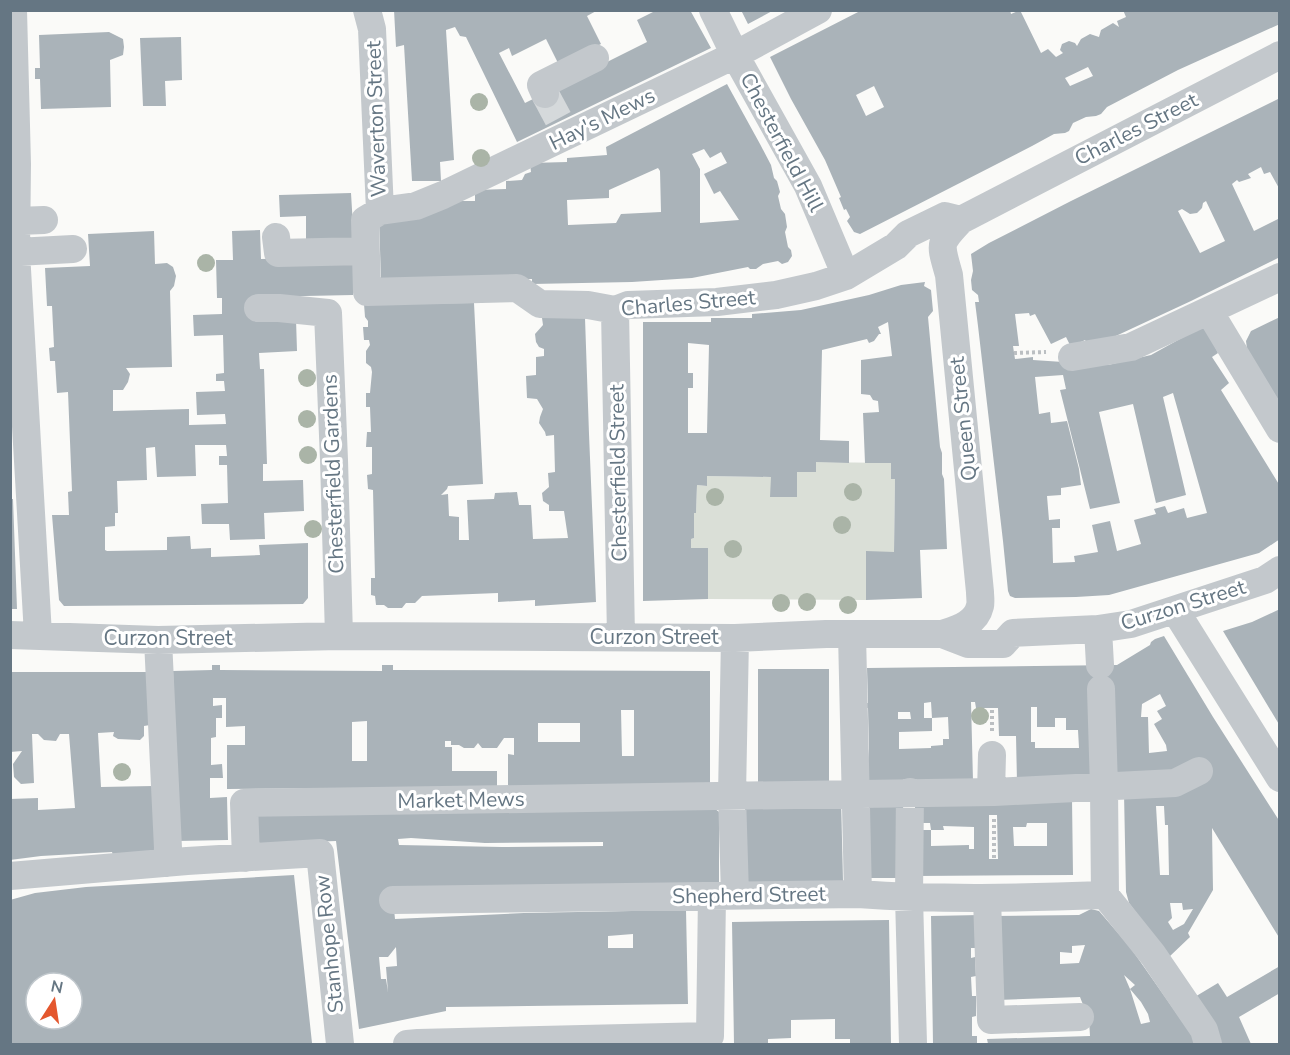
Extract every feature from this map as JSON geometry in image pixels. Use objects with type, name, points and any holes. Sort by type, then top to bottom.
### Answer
[{"type":"street","points":[[13,10],[17,164],[30,220],[15,260],[24,635]]},
{"type":"street","name":"Waverton Street","points":[[367,10],[372,29],[380,211],[365,220],[367,292]]},
{"type":"street","name":"Chesterfield Hill","points":[[713,10],[735,55],[808,186],[846,276]]},
{"type":"street","name":"Hay's Mews","points":[[380,211],[422,204],[563,129],[735,55],[818,10]]},
{"type":"street","name":"Charles Street","points":[[942,246],[946,236],[961,220],[1280,55]]},
{"type":"street","points":[[545,94],[541,85],[595,58]]},
{"type":"street","name":"Charles Street","points":[[367,292],[518,288],[540,304],[588,304],[615,310],[628,305],[717,302],[776,295],[846,276],[896,246],[908,234],[945,216],[961,220]]},
{"type":"street","points":[[276,237],[278,253],[365,251]]},
{"type":"street","points":[[896,246],[915,249],[932,244],[942,246]]},
{"type":"street","name":"Queen Street","points":[[942,246],[949,275],[980,592],[980,607],[968,624],[942,634]]},
{"type":"street","points":[[15,260],[73,249]]},
{"type":"street","points":[[1072,357],[1131,347],[1280,277]]},
{"type":"street","name":"Chesterfield Gardens","points":[[258,308],[328,312],[339,636]]},
{"type":"street","name":"Chesterfield Street","points":[[615,310],[621,636]]},
{"type":"street","points":[[1209,311],[1280,429]]},
{"type":"street","name":"Curzon Street","points":[[24,635],[158,640],[339,636],[735,638],[942,634],[968,644],[1003,644],[1013,633],[1098,629],[1131,624],[1265,580],[1280,570]]},
{"type":"street","name":"Queen Street","points":[[980,592],[990,609],[1013,633]]},
{"type":"street","points":[[1175,610],[1280,778]]},
{"type":"street","points":[[1098,629],[1104,788],[1105,895],[1152,956],[1204,1030],[1208,1044]]},
{"type":"street","points":[[852,634],[858,894]]},
{"type":"street","points":[[414,1044],[710,1036],[732,795],[735,638]]},
{"type":"street","points":[[158,640],[167,863]]},
{"type":"street","points":[[992,755],[992,803]]},
{"type":"street","points":[[732,795],[910,792],[992,803],[1104,788],[1175,783],[1199,771]]},
{"type":"street","points":[[910,792],[909,897],[913,1044]]},
{"type":"street","name":"Market Mews","points":[[246,858],[244,803],[732,795]]},
{"type":"street","name":"Stanhope Row","points":[[10,876],[167,863],[320,854],[340,1044]]},
{"type":"street","name":"Shepherd Street","points":[[393,900],[858,894],[987,898],[1105,895]]},
{"type":"street","points":[[987,898],[992,1020],[1080,1017]]},
{"type":"path","points":[[992,803],[994,859]]},
{"type":"shaded area","points":[[816,462],[891,463],[891,479],[895,479],[894,552],[866,552],[866,600],[708,599],[708,549],[691,548],[691,539],[694,538],[697,485],[707,486],[707,476],[771,477],[771,497],[797,497],[797,472],[815,472]]},
{"type":"building","points":[[394,10],[598,10],[587,16],[601,44],[559,65],[546,39],[512,56],[509,48],[499,53],[525,103],[647,42],[637,20],[657,10],[690,10],[711,48],[517,142],[466,37],[460,36],[455,27],[446,30],[454,160],[440,162],[441,181],[412,181],[404,45],[396,47]]},
{"type":"building","points":[[741,10],[774,10],[748,24]]},
{"type":"building","points":[[862,10],[1010,10],[1011,14],[1020,10],[1041,53],[1048,49],[1056,57],[1063,53],[1060,50],[1062,44],[1069,41],[1077,46],[1081,39],[1090,34],[1099,37],[1101,30],[1113,23],[1119,27],[1117,21],[1126,17],[1123,10],[1280,10],[1280,24],[1178,70],[1107,107],[1101,114],[1073,123],[1069,131],[1054,134],[860,234],[854,232],[847,221],[850,217],[846,209],[844,210],[839,198],[841,197],[825,160],[770,57]],"holes":[[[1088,67],[1093,76],[1070,86],[1065,78]],[[874,86],[884,107],[866,116],[856,95]]]},
{"type":"building","points":[[109,32],[123,39],[124,47],[123,55],[110,60],[111,107],[41,109],[40,79],[35,79],[35,68],[40,68],[39,35]]},
{"type":"building","points":[[181,37],[182,80],[165,81],[166,106],[143,106],[140,38]]},
{"type":"building","points":[[727,84],[771,165],[780,192],[778,196],[781,209],[785,214],[787,227],[785,232],[792,256],[788,262],[763,264],[756,269],[748,267],[692,278],[632,282],[532,284],[532,279],[381,280],[379,218],[459,201],[475,201],[475,190],[506,189],[506,181],[522,180],[525,174],[531,172],[530,163],[567,162],[567,158],[607,155],[606,147]],"holes":[[[704,149],[710,158],[721,152],[727,163],[704,174],[714,194],[720,191],[739,220],[700,223],[700,169],[692,154]],[[658,168],[661,212],[621,214],[616,223],[568,225],[567,200],[609,198],[609,190]]]},
{"type":"building","points":[[1280,98],[1280,190],[1270,172],[1264,174],[1261,167],[1248,174],[1251,178],[1239,182],[1237,180],[1232,184],[1254,231],[1280,218],[1280,257],[1090,348],[1085,340],[1071,347],[1066,337],[1051,344],[1035,314],[1030,316],[1029,313],[1015,314],[1019,346],[1013,346],[1015,359],[1033,357],[1033,360],[1108,365],[1151,355],[1205,325],[1218,353],[1212,357],[1229,383],[1221,390],[1280,486],[1280,539],[1259,553],[1109,595],[1015,598],[1010,596],[1008,591],[975,302],[979,302],[978,295],[972,290],[971,254],[1071,201]],"holes":[[[1206,201],[1225,241],[1200,253],[1178,211],[1182,209],[1190,214],[1197,213]],[[1063,375],[1066,389],[1060,390],[1090,509],[1120,503],[1099,412],[1133,404],[1156,503],[1186,495],[1163,397],[1173,393],[1207,513],[1187,518],[1184,508],[1168,513],[1165,506],[1154,509],[1156,514],[1134,520],[1141,544],[1117,551],[1110,521],[1092,525],[1098,552],[1074,556],[1075,562],[1053,563],[1052,528],[1060,528],[1060,519],[1049,520],[1047,496],[1061,495],[1061,488],[1081,485],[1067,421],[1051,423],[1050,412],[1039,414],[1035,377]]]},
{"type":"building","points":[[351,193],[354,243],[306,239],[306,216],[280,217],[279,195]]},
{"type":"building","points":[[260,230],[261,259],[353,257],[353,295],[257,297],[296,319],[297,351],[259,353],[260,369],[264,369],[267,464],[263,464],[263,481],[303,480],[304,511],[264,513],[265,539],[230,540],[229,524],[202,524],[201,504],[228,503],[227,465],[219,465],[219,456],[227,456],[226,445],[195,445],[196,476],[157,477],[155,447],[146,448],[147,480],[117,481],[118,513],[115,513],[115,526],[105,527],[105,550],[167,550],[167,537],[190,536],[191,549],[211,548],[211,557],[260,555],[259,545],[308,543],[308,598],[303,604],[64,606],[59,600],[52,515],[69,515],[68,492],[72,491],[68,392],[57,393],[55,361],[50,361],[49,348],[54,347],[52,306],[47,306],[45,268],[90,266],[88,234],[154,231],[155,264],[167,263],[173,267],[176,276],[174,286],[170,291],[172,367],[126,368],[130,374],[128,382],[123,390],[113,390],[113,411],[189,409],[189,425],[226,424],[225,414],[197,415],[196,392],[225,391],[224,381],[216,381],[216,374],[224,373],[223,335],[194,336],[193,315],[222,314],[222,298],[217,298],[216,260],[233,260],[232,231]]},
{"type":"building","points":[[925,282],[924,286],[931,290],[933,311],[928,317],[942,453],[947,549],[920,550],[922,598],[866,600],[866,551],[894,552],[895,479],[891,479],[891,463],[865,463],[863,413],[879,412],[878,401],[873,400],[870,395],[861,394],[861,360],[892,356],[888,322],[878,327],[881,334],[874,341],[869,343],[867,339],[822,350],[820,440],[849,441],[849,463],[816,462],[816,472],[797,472],[797,497],[770,497],[771,477],[707,476],[707,486],[697,485],[694,538],[691,539],[691,548],[708,548],[708,599],[643,601],[643,322],[711,322],[711,318],[752,318],[752,314],[801,310],[869,295],[901,285]],"holes":[[[688,343],[709,345],[707,433],[688,433],[688,388],[693,388],[693,373],[688,373]]]},
{"type":"building","points":[[474,303],[483,484],[448,486],[441,495],[448,494],[449,516],[459,517],[459,540],[469,540],[467,500],[494,499],[495,493],[517,492],[519,505],[531,505],[533,539],[568,538],[564,511],[549,511],[549,505],[543,501],[542,493],[549,487],[548,473],[555,472],[554,435],[546,436],[539,423],[543,409],[537,399],[527,398],[526,376],[536,375],[536,357],[544,356],[544,349],[536,342],[535,334],[543,325],[542,318],[585,318],[596,602],[535,606],[535,600],[498,602],[498,593],[422,596],[415,603],[406,603],[402,608],[388,608],[384,605],[376,605],[375,596],[371,595],[371,578],[375,578],[373,490],[368,489],[367,475],[372,474],[372,447],[366,447],[367,432],[371,432],[370,407],[366,407],[366,393],[370,393],[372,372],[371,367],[366,363],[366,351],[370,345],[369,340],[364,340],[363,327],[368,327],[368,321],[365,317],[364,304]]},
{"type":"building","points":[[1280,317],[1280,403],[1247,349],[1246,341],[1251,331]]},
{"type":"building","points":[[10,499],[13,499],[17,609],[10,609]]},
{"type":"building","points":[[1280,609],[1280,726],[1223,631],[1252,622]]},
{"type":"building","points":[[1164,636],[1280,822],[1280,939],[1212,828],[1213,890],[1188,933],[1190,937],[1169,957],[1129,903],[1126,892],[1124,793],[1189,772],[1096,781],[1017,782],[1016,736],[999,736],[998,708],[976,708],[975,702],[971,702],[973,781],[866,784],[869,749],[868,708],[865,708],[865,703],[868,703],[867,668],[1117,665],[1150,645],[1155,639]],"holes":[[[1160,694],[1166,706],[1157,711],[1162,719],[1154,724],[1167,751],[1149,753],[1148,717],[1141,717],[1142,704]],[[931,702],[932,718],[924,718],[924,703]],[[1031,707],[1037,707],[1037,727],[1055,727],[1055,718],[1066,718],[1066,730],[1078,730],[1079,748],[1035,748],[1035,742],[1031,742]],[[898,712],[910,712],[911,719],[898,719]],[[948,717],[949,739],[943,739],[943,745],[931,746],[931,748],[899,749],[899,732],[932,731],[932,718]],[[1156,806],[1164,806],[1165,825],[1168,825],[1169,875],[1160,875]],[[1170,903],[1182,903],[1183,910],[1193,909],[1184,924],[1173,930],[1168,922],[1172,918]]]},
{"type":"building","points":[[212,665],[220,665],[220,670],[382,671],[382,665],[393,665],[393,670],[710,671],[710,788],[508,788],[508,754],[514,755],[514,738],[504,738],[497,748],[482,748],[478,743],[474,748],[464,748],[451,745],[451,741],[445,741],[445,747],[452,747],[452,771],[497,771],[497,787],[227,789],[227,745],[245,745],[245,726],[226,727],[226,698],[213,698],[213,706],[222,705],[222,718],[216,718],[216,737],[211,738],[211,765],[222,764],[223,778],[210,778],[210,798],[227,797],[228,840],[177,841],[173,671],[212,670]],"holes":[[[621,710],[634,710],[634,756],[622,756]],[[367,721],[367,761],[352,761],[352,722]],[[538,723],[580,723],[580,742],[538,742]]]},
{"type":"building","points":[[758,669],[829,669],[829,782],[758,782]]},
{"type":"building","points":[[10,672],[151,672],[150,725],[144,726],[144,736],[140,740],[118,739],[113,736],[114,732],[98,733],[101,787],[153,786],[157,853],[113,855],[112,852],[10,860],[10,799],[38,798],[38,810],[75,808],[69,734],[60,734],[56,741],[44,740],[38,734],[32,734],[34,783],[21,784],[14,777],[13,764],[22,751],[10,752]]},
{"type":"building","points":[[841,798],[843,881],[746,884],[745,800]]},
{"type":"building","points":[[915,799],[1072,799],[1073,875],[916,876],[915,830],[931,830],[930,823],[915,823]],"holes":[[[989,815],[997,815],[998,859],[989,859]],[[1027,823],[1047,823],[1047,846],[1014,846],[1013,827],[1026,827]],[[943,826],[974,827],[974,849],[969,849],[969,845],[931,846],[931,830],[944,830]]]},
{"type":"building","points":[[903,804],[905,878],[870,878],[869,805]]},
{"type":"building","points":[[714,808],[719,812],[719,886],[392,890],[395,919],[524,913],[686,910],[688,1004],[446,1007],[446,1011],[359,1029],[336,841],[257,844],[256,816]],"holes":[[[398,839],[485,843],[603,842],[603,846],[399,845]],[[633,934],[633,948],[608,948],[608,936]],[[396,947],[397,966],[386,967],[388,992],[386,979],[381,979],[379,957],[388,957]]]},
{"type":"building","points":[[294,875],[312,1043],[10,1044],[10,900],[35,893],[86,887]]},
{"type":"building","points":[[1091,909],[1099,911],[1130,947],[1198,1044],[988,1044],[987,1039],[1090,1036],[1089,1020],[1080,997],[997,1000],[993,916],[1079,915]],"holes":[[[1085,945],[1079,963],[1060,964],[1060,952],[1072,953],[1072,946]],[[1124,975],[1135,985],[1130,989]],[[1130,989],[1141,1002],[1150,1022],[1141,1024]]]},
{"type":"building","points":[[980,915],[980,948],[971,948],[971,958],[975,957],[976,976],[971,977],[972,996],[976,996],[976,1016],[972,1017],[972,1036],[977,1036],[977,1044],[933,1044],[931,916]]},
{"type":"building","points":[[889,920],[891,1044],[850,1044],[850,1039],[835,1039],[835,1019],[791,1020],[791,1038],[768,1039],[768,1044],[734,1044],[732,922]]},
{"type":"building","points":[[1280,966],[1280,993],[1239,1017],[1251,1044],[1217,1044],[1193,998],[1218,983],[1227,997]]},
{"type":"tunnel","points":[[545,94],[560,122]]}]
